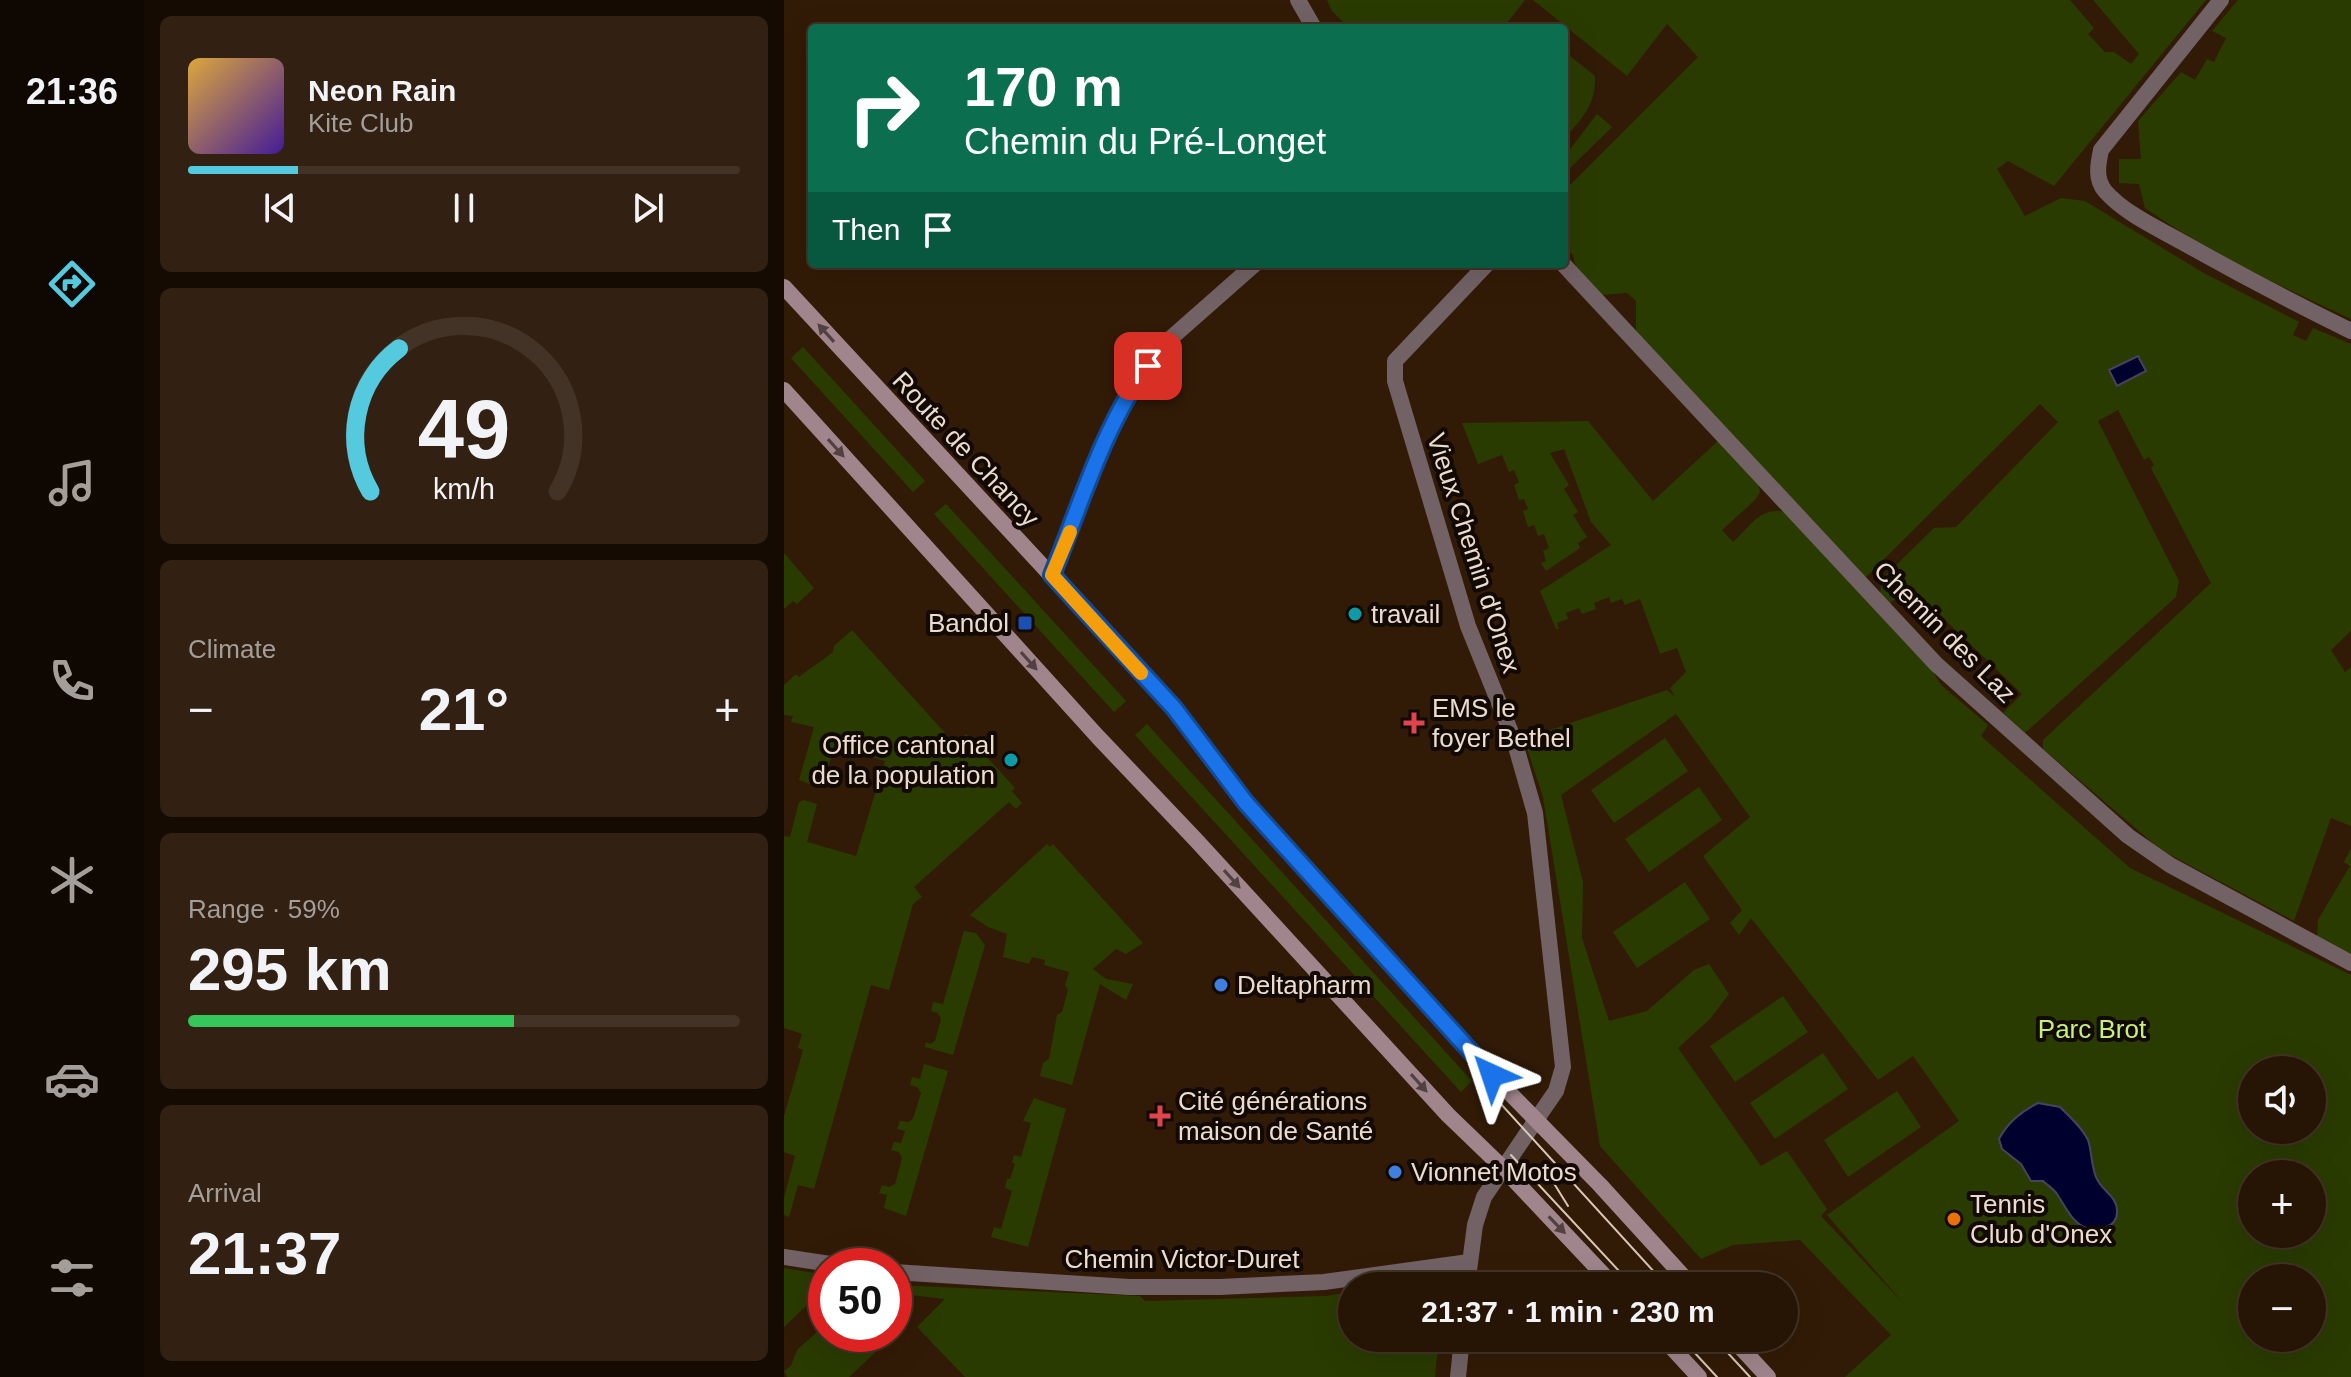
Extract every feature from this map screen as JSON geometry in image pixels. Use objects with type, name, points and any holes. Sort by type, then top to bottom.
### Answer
[{"type":"main road","name":"Route de Chancy","points":[[785,291],[905,421],[952,466],[1174,708],[1246,803],[1679,1272]]},
{"type":"main road","points":[[784,390],[1098,737],[1448,1115],[1503,1168],[1601,1272]]},
{"type":"main road","points":[[1676,1352],[1699,1377]]},
{"type":"main road","points":[[1745,1352],[1768,1377]]},
{"type":"street","points":[[1298,0],[1312,24]]},
{"type":"street","points":[[2221,0],[2101,150],[2098,165],[2103,188],[2115,200],[2153,225],[2261,287],[2351,331]]},
{"type":"street","points":[[1052,575],[1108,434],[1133,385],[1162,346],[1250,268]]},
{"type":"street","name":"Vieux Chemin d'Onex","points":[[1468,1272],[1475,1225],[1484,1197],[1556,1091],[1563,1067],[1535,813],[1514,740],[1468,626],[1395,381],[1395,361],[1483,268]]},
{"type":"street","name":"Chemin des Laz","points":[[1567,268],[1936,664],[2128,836],[2170,865],[2351,963]]},
{"type":"street","points":[[784,1257],[808,1261]]},
{"type":"street","name":"Chemin Victor-Duret","points":[[912,1273],[1129,1287],[1220,1287],[1324,1282],[1469,1262]]},
{"type":"street","points":[[1458,1377],[1461,1352]]},
{"type":"green space","points":[[1327,0],[1525,0],[1506,24],[1345,24],[1332,11]]},
{"type":"green space","points":[[1533,0],[2070,0],[2094,28],[2088,34],[2105,52],[2114,52],[2131,64],[2139,54],[2093,0],[2206,0],[2054,186],[2008,161],[1997,169],[2025,216],[2061,198],[2085,201],[2202,272],[2299,322],[2293,335],[2306,341],[2313,328],[2351,344],[2351,631],[2331,650],[2345,672],[2351,667],[2351,826],[2331,818],[2294,921],[2161,850],[2043,749],[2043,740],[2211,583],[2151,468],[2154,465],[2149,457],[2144,460],[2118,410],[2098,421],[2179,581],[2176,597],[2025,733],[2003,713],[2022,694],[1910,586],[1889,604],[1880,595],[1882,579],[1934,528],[1956,527],[2058,422],[2040,404],[1865,578],[1636,334],[1636,301],[1627,293],[1602,295],[1576,268],[1573,255],[1568,250],[1568,187],[1698,57],[1667,24],[1627,76],[1568,28],[1568,24],[1563,24]]},
{"type":"green space","points":[[2238,0],[2351,0],[2351,319],[2194,240],[2145,208],[2139,184],[2119,183],[2119,159],[2141,159],[2138,121],[2181,72],[2195,80],[2207,59],[2214,62],[2226,38],[2212,31]]},
{"type":"green space","points":[[1568,54],[1595,76],[1593,96],[1582,118],[1568,134]]},
{"type":"green space","points":[[1597,114],[1612,127],[1568,170],[1568,152]]},
{"type":"green space","points":[[803,347],[925,481],[913,492],[791,358]]},
{"type":"green space","name":"Parc Brot","points":[[1588,421],[1653,501],[1718,441],[1758,483],[1760,492],[1722,530],[1733,542],[1762,515],[1785,512],[1930,667],[1941,685],[1988,725],[1981,736],[2130,868],[2351,975],[2351,1377],[1845,1377],[1891,1335],[1800,1240],[1733,1245],[1701,1259],[1600,1146],[1543,797],[1524,739],[1667,690],[1675,697],[1670,688],[1686,672],[1677,648],[1660,654],[1640,599],[1625,605],[1622,599],[1611,603],[1609,597],[1594,603],[1596,609],[1582,614],[1579,608],[1566,613],[1568,619],[1557,623],[1559,629],[1556,629],[1540,591],[1611,545],[1591,522],[1564,449],[1550,453],[1569,485],[1564,489],[1578,512],[1573,515],[1587,537],[1578,543],[1580,548],[1546,571],[1541,563],[1546,561],[1543,551],[1549,548],[1544,534],[1538,536],[1534,525],[1528,527],[1523,511],[1528,509],[1524,499],[1519,500],[1514,485],[1519,482],[1514,470],[1509,472],[1502,455],[1478,464],[1462,423]],"holes":[[[1676,714],[1750,817],[1703,856],[1742,910],[1730,923],[1739,935],[1751,918],[1878,1080],[1913,1056],[1959,1121],[1827,1215],[1905,1305],[1821,1216],[1827,1209],[1787,1151],[1761,1166],[1678,1048],[1710,1019],[1729,994],[1709,964],[1694,970],[1647,1011],[1609,1021],[1582,938],[1583,882],[1561,795]]]},
{"type":"green space","points":[[946,504],[1126,701],[1114,712],[934,514]]},
{"type":"green space","points":[[784,553],[814,588],[797,604],[793,601],[784,609]]},
{"type":"green space","points":[[852,630],[955,744],[966,734],[1015,788],[1012,791],[1022,803],[1016,809],[1009,802],[914,887],[922,897],[913,904],[889,990],[871,985],[814,1189],[798,1185],[789,1217],[784,1215],[784,1198],[795,1156],[784,1152],[784,1116],[803,1050],[798,1048],[802,1034],[784,1028],[784,836],[790,837],[799,802],[804,800],[817,804],[807,842],[856,856],[885,761],[835,746],[821,788],[799,780],[814,727],[791,722],[793,716],[784,715],[784,685],[796,674],[799,677],[833,652],[834,646]]},
{"type":"green space","points":[[1147,724],[1472,1081],[1461,1092],[1135,735]]},
{"type":"green space","points":[[1665,738],[1688,771],[1614,823],[1591,790]]},
{"type":"green space","points":[[1699,787],[1722,820],[1649,872],[1625,839]]},
{"type":"green space","points":[[1047,844],[1050,847],[1053,844],[1143,943],[1126,954],[1116,949],[1093,969],[1106,979],[1133,984],[1126,1000],[1100,984],[1072,1085],[1040,1076],[1043,1063],[1049,1059],[1057,1015],[1062,1012],[1068,990],[1065,985],[1069,972],[1044,965],[1045,960],[1032,957],[1029,964],[1003,957],[1007,934],[988,927],[970,915]]},
{"type":"green space","points":[[2351,848],[2351,955],[2317,936],[2318,920],[2350,866],[2344,862]]},
{"type":"green space","points":[[1685,882],[1710,919],[1637,968],[1613,932]]},
{"type":"green space","points":[[964,931],[976,933],[985,945],[953,1055],[925,1047],[926,1042],[930,1044],[935,1041],[941,1019],[938,1013],[931,1011],[933,1002],[943,1004]]},
{"type":"green space","points":[[1783,996],[1808,1032],[1735,1082],[1710,1046]]},
{"type":"green space","points":[[1823,1053],[1848,1089],[1775,1139],[1750,1103]]},
{"type":"green space","points":[[924,1064],[948,1071],[906,1216],[884,1208],[887,1195],[879,1193],[882,1185],[889,1187],[895,1184],[902,1158],[899,1152],[891,1150],[894,1142],[901,1143],[905,1131],[897,1129],[900,1121],[913,1119],[921,1093],[917,1087],[910,1085],[912,1077],[920,1079]]},
{"type":"green space","points":[[1897,1091],[1921,1127],[1848,1177],[1824,1140]]},
{"type":"green space","points":[[1034,1098],[1066,1109],[1028,1247],[991,1237],[994,1227],[1001,1229],[1012,1191],[1005,1188],[1007,1179],[1010,1179],[1015,1164],[1012,1162],[1014,1155],[1021,1157],[1031,1123],[1023,1121]]},
{"type":"green space","points":[[784,1268],[808,1272],[808,1304],[784,1327]]},
{"type":"green space","points":[[912,1286],[1140,1296],[1145,1301],[1338,1294],[1338,1352],[1438,1352],[1435,1377],[965,1377],[917,1327],[945,1299],[912,1295]]},
{"type":"green space","points":[[808,1340],[808,1352],[876,1352],[849,1377],[787,1377],[784,1371],[791,1366],[797,1350]]},
{"type":"water","points":[[2138,356],[2146,371],[2117,386],[2109,370]]},
{"type":"water","points":[[2038,1103],[2060,1107],[2085,1135],[2096,1177],[2117,1206],[2114,1222],[2105,1228],[2089,1229],[2079,1224],[2054,1190],[2043,1181],[2031,1181],[2021,1164],[2002,1149],[1999,1139],[2006,1127]]},
{"type":"tram line","points":[[1490,1092],[1654,1272]]},
{"type":"tram line","points":[[1511,1155],[1620,1272]]},
{"type":"tram line","points":[[1550,1177],[1568,1206]]},
{"type":"tram line","points":[[1694,1352],[1717,1377]]},
{"type":"tram line","points":[[1727,1352],[1750,1377]]},
{"type":"slow traffic","points":[[1070,532],[1052,575],[1141,673]]},
{"type":"place","name":"travail","points":[[1355,614]]},
{"type":"place","name":"Bandol","points":[[1025,623]]},
{"type":"place","name":"EMS le foyer Bethel","points":[[1414,723]]},
{"type":"place","name":"Office cantonal de la population","points":[[1011,760]]},
{"type":"place","name":"Deltapharm","points":[[1221,985]]},
{"type":"place","name":"Cité générations maison de Santé","points":[[1160,1116]]},
{"type":"place","name":"Vionnet Motos","points":[[1395,1172]]},
{"type":"place","name":"Tennis Club d'Onex","points":[[1954,1219]]},
{"type":"route","points":[[1148,366],[1133,385],[1108,434],[1052,575],[1174,708],[1246,803],[1492,1075]]}]
